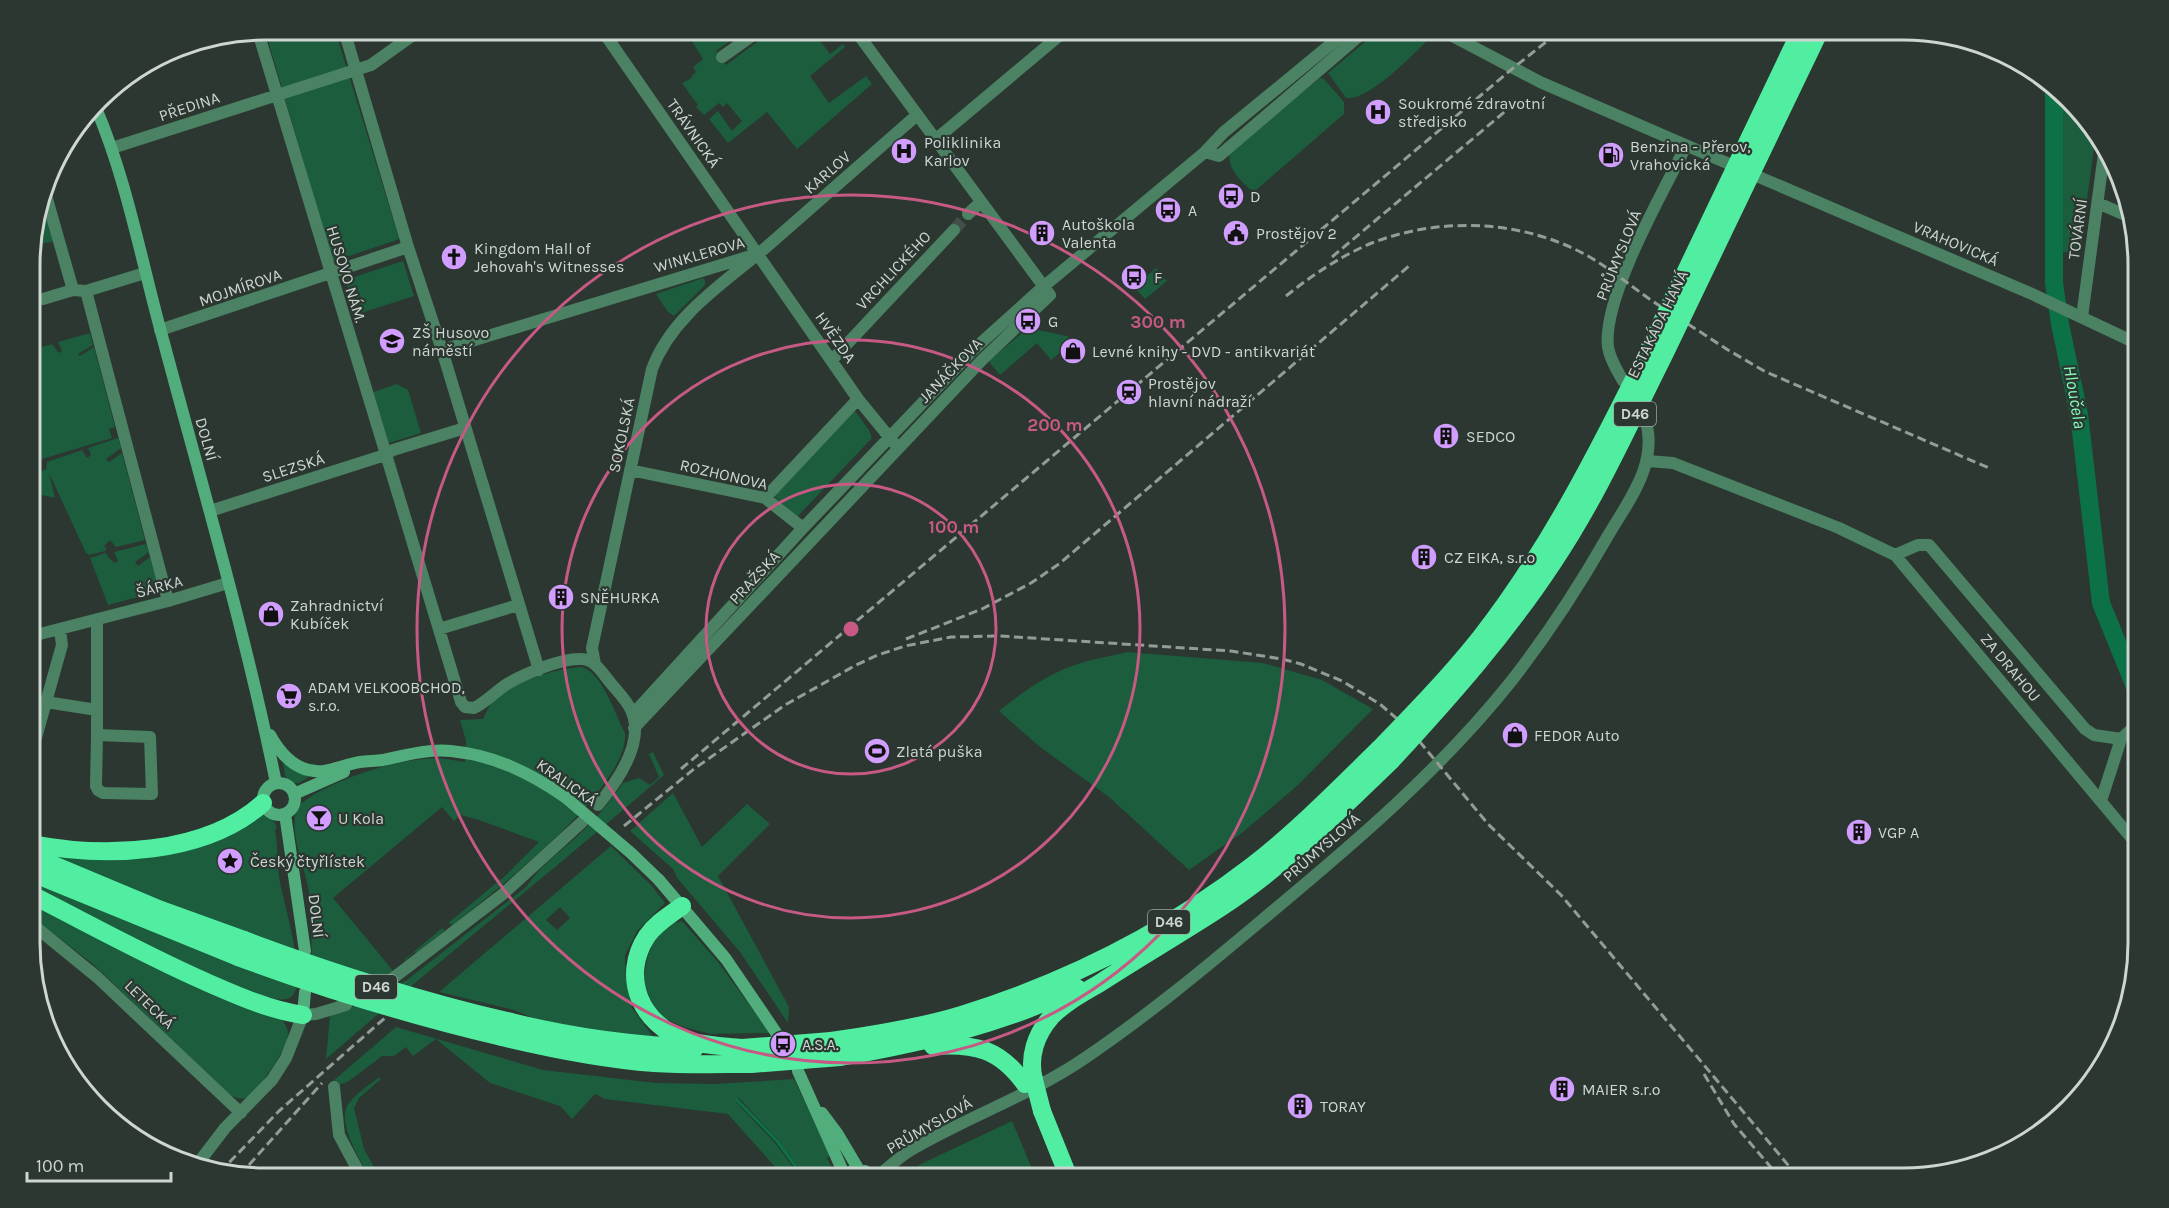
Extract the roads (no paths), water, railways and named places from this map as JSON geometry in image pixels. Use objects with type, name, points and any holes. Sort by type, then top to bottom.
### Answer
[{"type":"highway","name":"ESTAKÁDA HANÁ","points":[[1385,755],[1480,637],[1519,583],[1561,518],[1623,402],[1796,40]]},
{"type":"highway","name":"ESTAKÁDA HANÁ","points":[[1385,755],[1454,694],[1527,601],[1576,525],[1623,437],[1815,40]]},
{"type":"highway","name":"D46","points":[[40,859],[161,910],[319,987],[438,1022],[507,1030],[554,1032],[656,1046],[884,1049],[965,1030],[1008,1015],[1068,993],[1135,960],[1189,928],[1264,876],[1328,822],[1385,755]]},
{"type":"highway","name":"D46","points":[[507,1030],[549,1048],[604,1058],[655,1063],[752,1064],[836,1049],[880,1034],[959,1015],[1060,979],[1129,945],[1182,915],[1252,865],[1385,755]]},
{"type":"highway","points":[[40,845],[85,851],[146,850],[216,831],[246,817],[263,803]]},
{"type":"highway","name":"D46","points":[[40,876],[241,949]]},
{"type":"highway","points":[[40,899],[141,952],[198,978],[251,1001],[303,1015]]},
{"type":"highway","points":[[682,906],[661,921],[644,942],[635,969],[638,996],[651,1018],[676,1036],[699,1043],[742,1048]]},
{"type":"highway","points":[[1029,1082],[1032,1054],[1047,1022],[1064,1006],[1135,960]]},
{"type":"highway","points":[[884,1049],[950,1045],[975,1047],[989,1051],[1005,1061],[1029,1082],[1065,1168]]},
{"type":"main road","name":"DOLNÍ","points":[[99,115],[112,148],[210,511],[276,783]]},
{"type":"main road","name":"KRALICKÁ","points":[[263,722],[282,754],[303,768],[323,771],[362,762],[437,751],[479,756],[523,771],[565,797],[659,880],[726,959],[779,1037]]},
{"type":"main road","points":[[294,794],[344,772],[382,760]]},
{"type":"main road","points":[[276,783],[287,785],[294,794],[294,806],[285,814],[277,815],[270,812],[263,803],[266,790],[276,783]]},
{"type":"main road","name":"DOLNÍ","points":[[285,814],[304,951]]},
{"type":"main road","points":[[303,1015],[305,992]]},
{"type":"main road","points":[[798,1071],[812,1098],[840,1168]]},
{"type":"main road","points":[[812,1098],[858,1168]]},
{"type":"street","name":"HUSOVO NÁM.","points":[[261,40],[461,702],[465,707],[474,708],[507,684],[539,670]]},
{"type":"street","points":[[347,40],[408,247],[442,350],[539,670],[579,659],[595,664],[628,704],[633,714],[632,748],[627,764],[598,805]]},
{"type":"street","name":"PŘEDINA","points":[[112,148],[356,70],[377,62],[407,40]]},
{"type":"street","name":"TRÁVNICKÁ","points":[[609,40],[759,254]]},
{"type":"street","points":[[722,57],[746,40]]},
{"type":"street","points":[[862,40],[1046,291]]},
{"type":"street","points":[[935,140],[1054,40]]},
{"type":"street","name":"JANÁČKOVA","points":[[803,528],[972,351],[1046,291],[1205,152],[1224,132],[1336,40]]},
{"type":"street","points":[[1205,152],[1219,156],[1354,40]]},
{"type":"street","points":[[1460,40],[1540,82],[1727,163]]},
{"type":"street","name":"KARLOV","points":[[759,254],[917,116]]},
{"type":"street","name":"PRŮMYSLOVÁ","points":[[1623,381],[1612,362],[1608,348],[1609,326],[1615,299],[1636,247],[1686,146]]},
{"type":"street","name":"TOVÁRNÍ","points":[[2082,317],[2103,162]]},
{"type":"street","name":"VRAHOVICKÁ","points":[[1759,177],[2039,297],[2128,339]]},
{"type":"street","points":[[968,214],[981,202]]},
{"type":"street","points":[[2098,203],[2122,214]]},
{"type":"street","points":[[49,204],[79,291],[168,601]]},
{"type":"street","name":"VRCHLICKÉHO","points":[[832,360],[954,230]]},
{"type":"street","name":"MOJMÍROVA","points":[[160,330],[408,247]]},
{"type":"street","name":"WINKLEROVA","points":[[442,350],[759,254]]},
{"type":"street","name":"HVĚZDA","points":[[759,254],[858,399],[890,436],[897,449]]},
{"type":"street","name":"SOKOLSKÁ","points":[[595,664],[592,648],[652,369],[666,340],[682,321],[714,290],[759,254]]},
{"type":"street","points":[[43,299],[145,273]]},
{"type":"street","name":"JANÁČKOVA","points":[[897,449],[1046,291]]},
{"type":"street","points":[[972,351],[982,360]]},
{"type":"street","points":[[765,498],[858,399]]},
{"type":"street","name":"JANÁČKOVA","points":[[897,449],[902,433],[915,411]]},
{"type":"street","name":"PRŮMYSLOVÁ","points":[[888,1168],[910,1151],[1083,1060],[1170,996],[1304,885],[1414,788],[1512,680],[1543,638],[1598,554],[1642,477],[1648,461],[1648,435],[1644,416]]},
{"type":"street","name":"SLEZSKÁ","points":[[210,511],[385,455],[393,450],[465,429]]},
{"type":"street","name":"PRAŽSKÁ","points":[[634,728],[897,449]]},
{"type":"street","name":"ZA DRAHOU","points":[[1648,461],[1673,463],[1839,528],[1895,555],[2128,834]]},
{"type":"street","name":"ROZHONOVA","points":[[630,470],[765,498],[803,528]]},
{"type":"street","name":"PRAŽSKÁ","points":[[633,714],[803,528]]},
{"type":"street","name":"ZA DRAHOU","points":[[1895,555],[1918,545],[1929,545],[2074,717],[2094,735],[2121,739]]},
{"type":"street","name":"ŠÁRKA","points":[[40,634],[228,583]]},
{"type":"street","points":[[439,628],[518,605]]},
{"type":"street","points":[[97,619],[96,786],[103,793],[152,794],[150,737],[97,735]]},
{"type":"street","points":[[40,723],[62,645],[60,630]]},
{"type":"street","points":[[46,702],[97,710]]},
{"type":"street","points":[[2101,801],[2121,739],[2128,732]]},
{"type":"street","points":[[392,979],[503,894],[582,822]]},
{"type":"street","name":"LETECKÁ","points":[[40,931],[97,977],[241,1113]]},
{"type":"street","points":[[202,1158],[225,1128],[266,1088],[281,1066],[303,1015],[316,1014],[346,1005]]},
{"type":"street","points":[[334,1087],[339,1135],[357,1168]]},
{"type":"waterway","name":"Hloučela","points":[[2054,98],[2054,283],[2079,414],[2101,603],[2128,669]]},
{"type":"waterway","points":[[737,1100],[777,1141],[797,1168]]},
{"type":"tunnel","points":[[954,230],[968,214]]},
{"type":"railway","points":[[681,769],[1548,40]]},
{"type":"railway","points":[[1332,257],[1514,104]]},
{"type":"railway","points":[[1286,296],[1325,268],[1367,245],[1422,229],[1479,226],[1508,229],[1562,244],[1598,262],[1660,306]]},
{"type":"railway","points":[[906,639],[982,609],[1031,583],[1059,564],[1409,266]]},
{"type":"railway","points":[[1688,324],[1766,372],[1989,468]]},
{"type":"railway","points":[[624,826],[694,769],[785,705],[856,665],[905,646],[951,637],[1000,636],[1231,651],[1301,664],[1342,681],[1362,693],[1381,705],[1410,730],[1488,824],[1561,895],[1791,1168]]},
{"type":"railway","points":[[228,1164],[279,1111],[386,1017]]},
{"type":"railway","points":[[1704,1074],[1734,1124],[1771,1168]]},
{"type":"railway","points":[[247,1167],[322,1083]]},
{"type":"place","name":"Soukromé zdravotní středisko","points":[[1378,112]]},
{"type":"place","name":"Poliklinika Karlov","points":[[904,151]]},
{"type":"place","name":"Benzina - Přerov, Vrahovická","points":[[1611,155]]},
{"type":"place","name":"D","points":[[1231,196]]},
{"type":"place","name":"A","points":[[1168,210]]},
{"type":"place","name":"Autoškola Valenta","points":[[1042,233]]},
{"type":"place","name":"Prostějov 2","points":[[1236,233]]},
{"type":"place","name":"Kingdom Hall of Jehovah's Witnesses","points":[[454,257]]},
{"type":"place","name":"F","points":[[1134,277]]},
{"type":"place","name":"G","points":[[1028,321]]},
{"type":"place","name":"ZŠ Husovo náměstí","points":[[392,341]]},
{"type":"place","name":"Levné knihy - DVD - antikvariát","points":[[1073,351]]},
{"type":"place","name":"Prostějov hlavní nádraží","points":[[1129,392]]},
{"type":"place","name":"SEDCO","points":[[1446,436]]},
{"type":"place","name":"CZ EIKA, s.r.o","points":[[1424,557]]},
{"type":"place","name":"SNĚHURKA","points":[[561,597]]},
{"type":"place","name":"Zahradnictví Kubíček","points":[[271,614]]},
{"type":"place","name":"ADAM VELKOOBCHOD, s.r.o.","points":[[289,696]]},
{"type":"place","name":"FEDOR Auto","points":[[1515,735]]},
{"type":"place","name":"Zlatá puška","points":[[877,751]]},
{"type":"place","name":"U Kola","points":[[319,818]]},
{"type":"place","name":"VGP A","points":[[1859,832]]},
{"type":"place","name":"Český čtyřlístek","points":[[230,861]]},
{"type":"place","name":"A.S.A.","points":[[783,1044]]},
{"type":"place","name":"MAIER s.r.o","points":[[1562,1089]]},
{"type":"place","name":"TORAY","points":[[1300,1106]]}]
